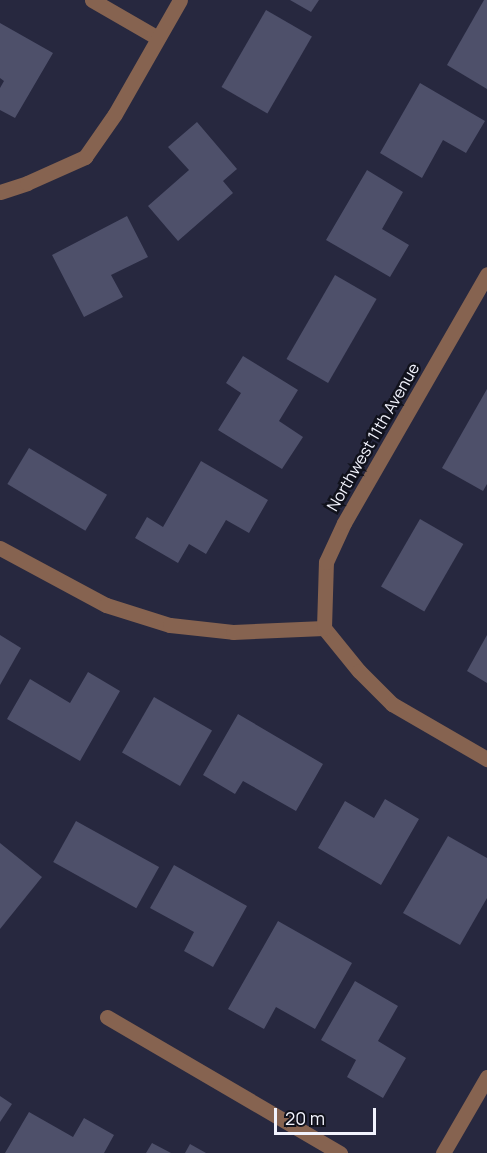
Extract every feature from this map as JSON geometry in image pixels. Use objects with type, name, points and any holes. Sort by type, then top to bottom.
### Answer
[{"type":"street","points":[[92,0],[158,38]]},
{"type":"street","points":[[0,192],[27,183],[85,157],[114,114],[180,0]]},
{"type":"street","name":"Northwest 11th Avenue","points":[[324,628],[326,561],[344,523],[482,297],[487,274]]},
{"type":"street","points":[[0,548],[106,605],[170,626],[233,632],[324,628],[358,671],[392,704],[487,759]]},
{"type":"street","points":[[107,1017],[340,1153]]},
{"type":"street","points":[[443,1153],[487,1077]]},
{"type":"building","points":[[290,0],[319,0],[311,12]]},
{"type":"building","points":[[484,0],[487,0],[487,89],[447,65]]},
{"type":"building","points":[[266,10],[312,36],[267,114],[222,87]]},
{"type":"building","points":[[0,23],[53,53],[15,118],[0,110],[0,88],[4,81],[0,78]]},
{"type":"building","points":[[420,83],[485,121],[466,153],[443,140],[422,178],[380,153]]},
{"type":"building","points":[[197,122],[237,169],[223,181],[233,193],[178,241],[148,206],[189,170],[168,147]]},
{"type":"building","points":[[367,170],[403,192],[382,229],[409,245],[390,277],[326,240]]},
{"type":"building","points":[[127,216],[148,257],[111,275],[123,297],[84,317],[52,255]]},
{"type":"building","points":[[335,275],[377,299],[328,383],[286,359]]},
{"type":"building","points":[[243,356],[298,390],[279,421],[303,437],[282,469],[218,430],[241,393],[226,383]]},
{"type":"building","points":[[487,389],[487,484],[483,491],[442,468]]},
{"type":"building","points":[[29,448],[107,495],[85,531],[7,484]]},
{"type":"building","points":[[201,461],[268,500],[249,533],[226,520],[206,554],[189,544],[178,563],[135,538],[147,517],[163,527]]},
{"type":"building","points":[[420,519],[463,544],[424,612],[381,587]]},
{"type":"building","points":[[0,635],[21,648],[0,685]]},
{"type":"building","points":[[487,635],[487,683],[467,671]]},
{"type":"building","points":[[88,672],[120,691],[80,761],[7,719],[30,679],[70,703]]},
{"type":"building","points":[[154,697],[212,730],[180,786],[122,752]]},
{"type":"building","points":[[238,714],[323,764],[296,811],[243,781],[235,794],[203,775]]},
{"type":"building","points":[[385,799],[419,819],[381,885],[318,848],[345,801],[374,818]]},
{"type":"building","points":[[76,821],[159,867],[136,908],[53,862]]},
{"type":"building","points":[[448,836],[487,858],[487,898],[460,945],[403,913]]},
{"type":"building","points":[[0,843],[42,877],[0,929]]},
{"type":"building","points":[[174,865],[247,906],[213,967],[184,951],[194,932],[150,908]]},
{"type":"building","points":[[278,921],[352,963],[315,1029],[276,1007],[264,1029],[228,1009]]},
{"type":"building","points":[[355,981],[398,1006],[378,1041],[406,1058],[383,1098],[347,1077],[356,1060],[321,1040]]},
{"type":"building","points":[[0,1096],[12,1104],[0,1122]]},
{"type":"building","points":[[29,1112],[73,1137],[84,1118],[114,1135],[104,1153],[5,1153]]},
{"type":"building","points":[[152,1143],[171,1153],[146,1153]]},
{"type":"building","points":[[190,1144],[206,1153],[185,1153]]}]
